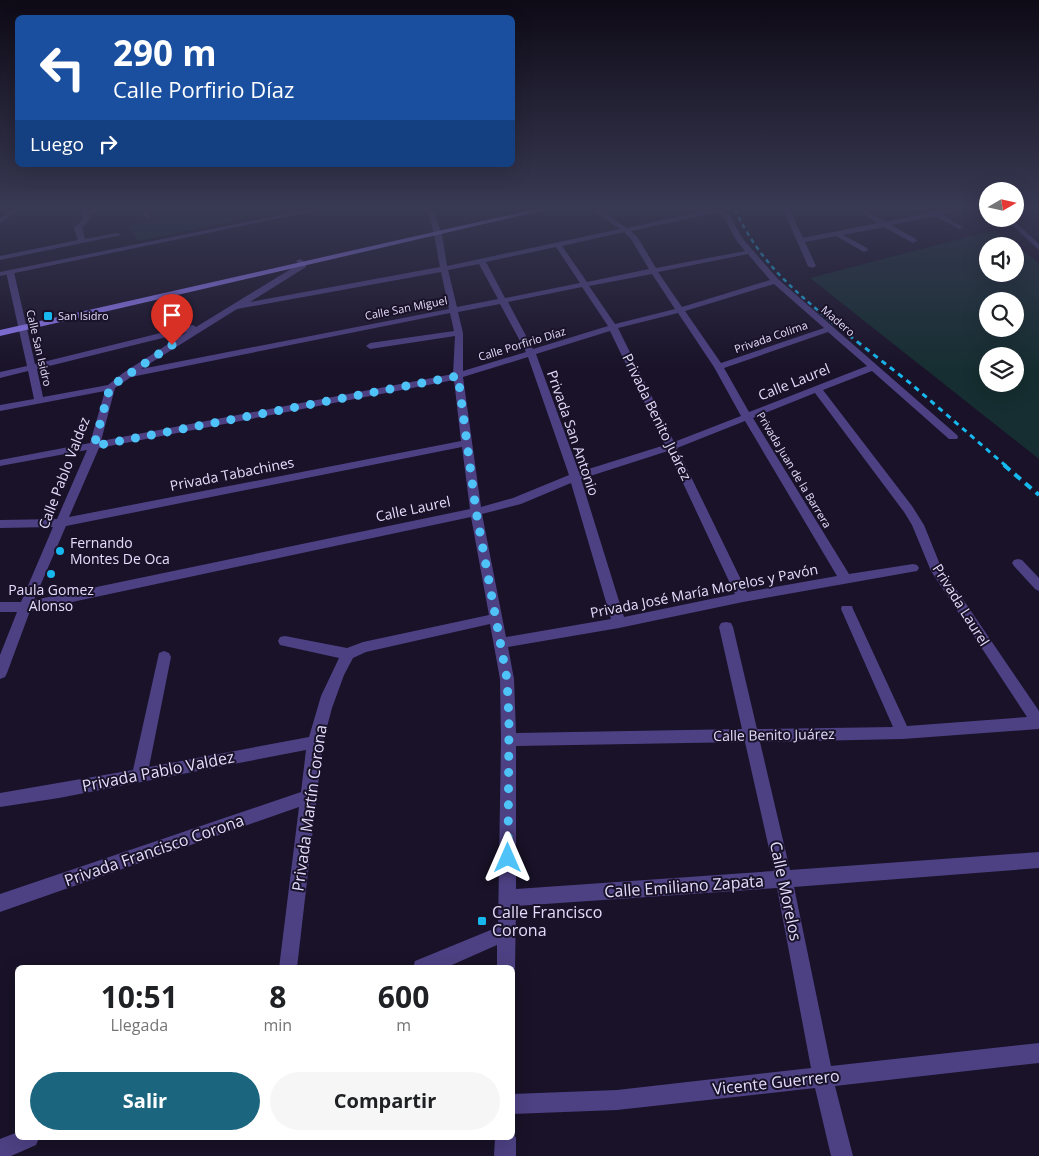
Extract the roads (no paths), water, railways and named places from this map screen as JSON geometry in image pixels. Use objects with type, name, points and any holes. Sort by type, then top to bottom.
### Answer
[{"type":"main road","points":[[0,328],[22,325],[302,263]]},
{"type":"main road","points":[[0,333],[22,325]]},
{"type":"street","points":[[0,274],[55,263]]},
{"type":"street","points":[[0,408],[110,387],[202,326],[237,307],[302,263]]},
{"type":"street","points":[[443,263],[459,333],[458,376],[476,511],[507,679],[509,740],[506,965]]},
{"type":"street","points":[[237,307],[469,263]]},
{"type":"street","name":"Privada San Antonio","points":[[483,263],[531,353],[575,477],[619,623]]},
{"type":"street","name":"Privada Benito Juárez","points":[[570,263],[613,328],[743,597]]},
{"type":"street","name":"Privada Juan de la Barrera","points":[[649,263],[719,366],[747,417],[846,580]]},
{"type":"street","name":"Calle San Miguel","points":[[126,375],[584,286],[691,263]]},
{"type":"street","name":"Madero","points":[[759,263],[775,280],[953,437]]},
{"type":"street","name":"Calle San Isidro","points":[[10,272],[39,400]]},
{"type":"street","name":"Calle Porfirio Díaz","points":[[0,463],[458,376],[775,280]]},
{"type":"street","points":[[0,375],[202,326]]},
{"type":"street","name":"Privada Colima","points":[[719,366],[830,329]]},
{"type":"street","points":[[370,346],[459,333]]},
{"type":"street","name":"Calle Laurel","points":[[0,607],[25,607],[517,501],[575,477],[671,447],[873,367]]},
{"type":"street","name":"Calle Pablo Valdez","points":[[0,673],[25,607],[94,446],[110,387]]},
{"type":"street","name":"Privada Laurel","points":[[816,389],[908,509],[918,525],[935,568],[1039,723]]},
{"type":"street","name":"Privada Tabachines","points":[[0,524],[61,523],[468,443]]},
{"type":"street","points":[[1018,563],[1039,586]]},
{"type":"street","name":"Privada José María Morelos y Pavón","points":[[501,643],[619,623],[743,597],[913,568]]},
{"type":"street","points":[[847,609],[903,733]]},
{"type":"street","points":[[285,641],[348,654],[363,647],[496,618]]},
{"type":"street","name":"Calle Morelos","points":[[726,627],[784,879],[823,1077],[842,1156]]},
{"type":"street","name":"Privada Martín Corona","points":[[288,965],[315,742],[337,670],[348,654]]},
{"type":"street","points":[[140,774],[164,656]]},
{"type":"street","name":"Calle Benito Juárez","points":[[509,740],[903,733],[1039,723]]},
{"type":"street","name":"Privada Pablo Valdez","points":[[0,800],[315,742]]},
{"type":"street","name":"Privada Francisco Corona","points":[[0,903],[308,797]]},
{"type":"street","name":"Calle Emiliano Zapata","points":[[508,898],[1039,860]]},
{"type":"street","points":[[429,965],[506,932]]},
{"type":"street","name":"Vicente Guerrero","points":[[515,1104],[617,1100],[1039,1053]]},
{"type":"street","points":[[0,1150],[24,1140]]},
{"type":"railway","points":[[769,263],[803,298],[833,323]]},
{"type":"railway","points":[[832,322],[910,383],[1006,466]]},
{"type":"railway","points":[[1004,465],[1039,495]]},
{"type":"place","name":"San Isidro","points":[[48,316]]},
{"type":"place","name":"Fernando Montes De Oca","points":[[60,551]]},
{"type":"place","name":"Paula Gomez Alonso","points":[[51,574]]},
{"type":"place","name":"Calle Francisco Corona","points":[[482,921]]}]
